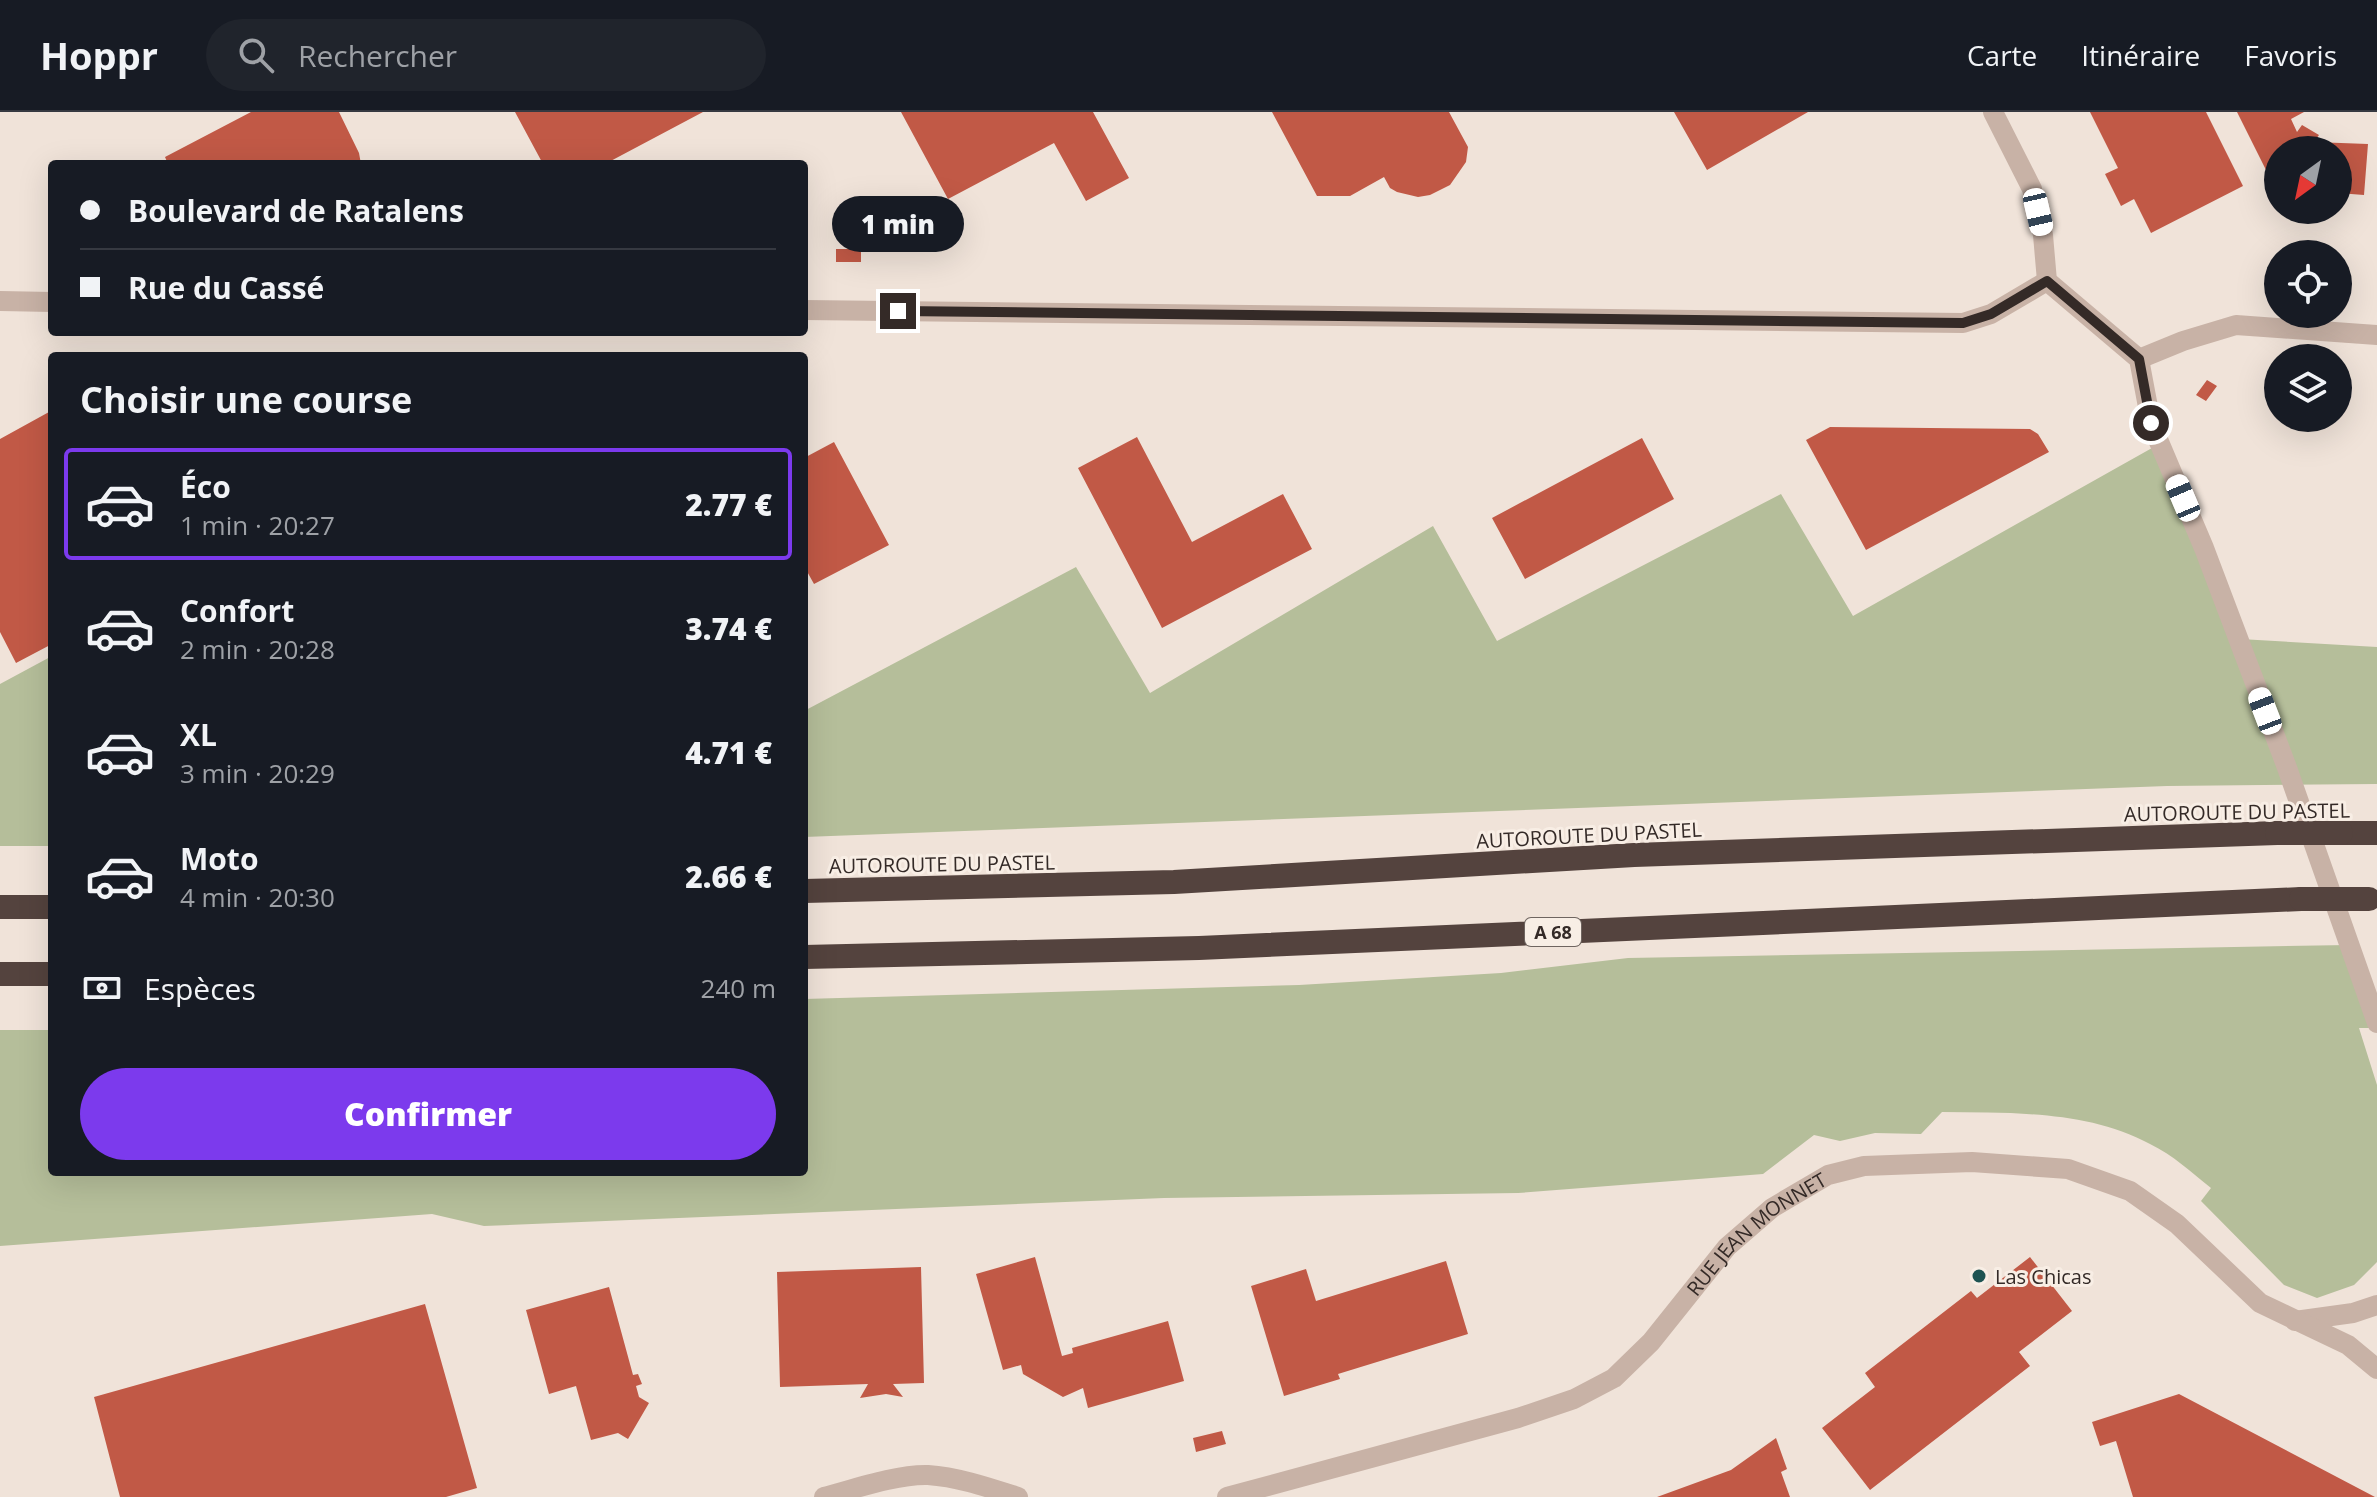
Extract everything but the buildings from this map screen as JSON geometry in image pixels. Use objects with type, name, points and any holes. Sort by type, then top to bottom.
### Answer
[{"type":"highway","name":"AUTOROUTE DU PASTEL","points":[[808,891],[1174,882],[1634,855],[2277,833],[2377,833]]},
{"type":"highway","name":"A 68","points":[[808,957],[1215,947],[2301,899],[2373,899]]},
{"type":"highway","points":[[0,907],[48,907]]},
{"type":"highway","points":[[0,974],[48,974]]},
{"type":"street","points":[[1993,112],[2032,189],[2043,235],[2047,281],[2139,359],[2151,423],[2210,562],[2377,1023]]},
{"type":"street","points":[[808,310],[1963,323],[1991,314],[2047,281]]},
{"type":"street","points":[[0,301],[48,302]]},
{"type":"street","points":[[2139,359],[2183,341],[2236,325],[2377,335]]},
{"type":"street","name":"RUE JEAN MONNET","points":[[1227,1497],[1518,1418],[1574,1399],[1614,1378],[1651,1342],[1727,1247],[1772,1208],[1828,1175],[1864,1166],[1972,1162],[2068,1169],[2130,1191],[2177,1224],[2260,1303],[2348,1345],[2377,1369]]},
{"type":"street","points":[[2295,1321],[2353,1313],[2377,1305]]},
{"type":"street","points":[[824,1497],[871,1484],[927,1475],[1018,1497]]},
{"type":"green space","points":[[2152,448],[2240,639],[2377,647],[2377,784],[2167,786],[808,837],[808,709],[1076,567],[1150,693],[1433,526],[1497,641],[1781,494],[1853,616]]},
{"type":"green space","points":[[48,658],[48,846],[0,846],[0,684]]},
{"type":"green space","points":[[2348,945],[2377,1028],[2359,1028],[2377,1085],[2377,1262],[2354,1285],[2317,1298],[2284,1285],[2201,1201],[2211,1188],[2158,1148],[2126,1133],[2075,1119],[1942,1112],[1921,1134],[1875,1133],[1840,1141],[1814,1135],[1763,1174],[1518,1193],[1164,1198],[484,1226],[432,1214],[0,1246],[0,1030],[48,1030],[48,1176],[808,1176],[808,999],[1299,985],[1501,973],[1628,958]]},
{"type":"place","name":"Las Chicas","points":[[1979,1276]]},
{"type":"route","points":[[898,311],[1963,323],[1991,314],[2047,281],[2139,359],[2151,423]]}]
